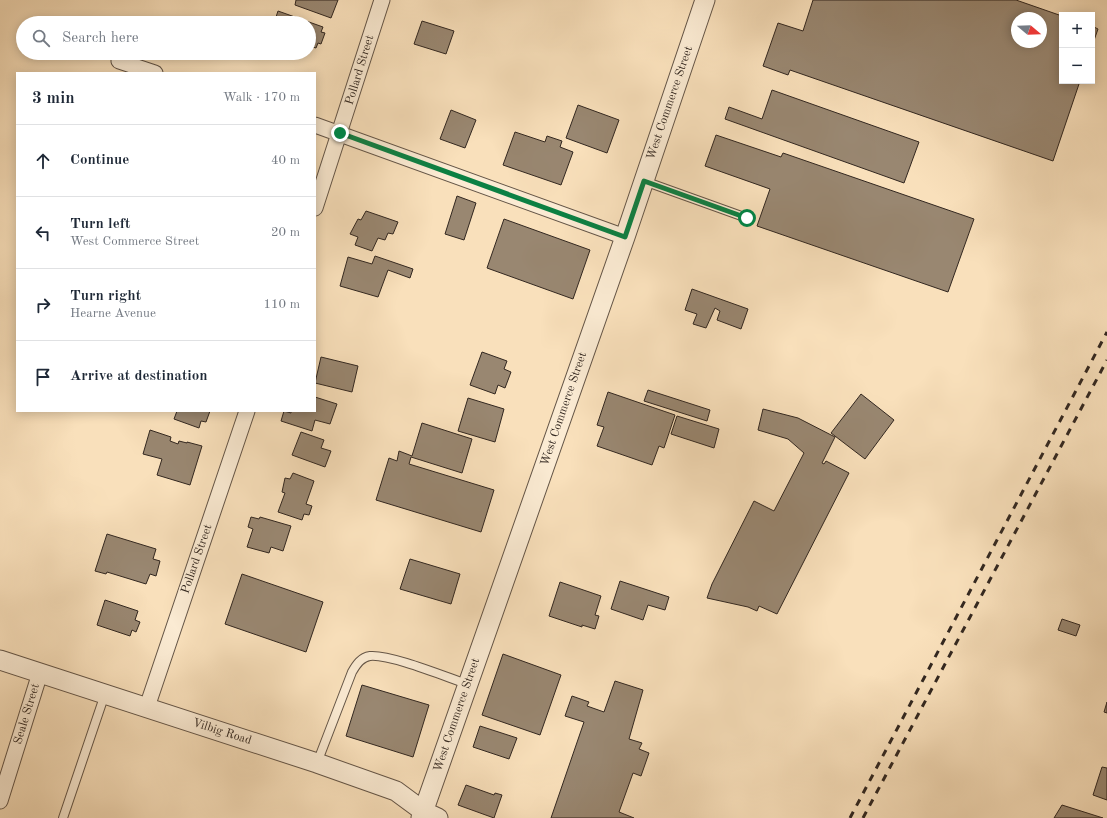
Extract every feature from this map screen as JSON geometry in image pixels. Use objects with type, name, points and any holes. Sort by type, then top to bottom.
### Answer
[{"type":"street","name":"Pollard Street","points":[[316,205],[382,0]]},
{"type":"street","name":"West Commerce Street","points":[[427,816],[467,684],[625,237],[705,0]]},
{"type":"street","points":[[119,61],[152,72]]},
{"type":"street","points":[[316,125],[625,237]]},
{"type":"street","name":"Pollard Street","points":[[147,707],[247,412]]},
{"type":"street","name":"Vilbig Road","points":[[0,660],[147,707],[396,791],[427,816]]},
{"type":"street","name":"Seale Street","points":[[0,802],[40,673]]},
{"type":"lane","points":[[644,181],[747,218]]},
{"type":"lane","points":[[316,763],[352,672],[361,660],[369,656],[388,658],[467,684]]},
{"type":"lane","points":[[63,818],[105,694]]},
{"type":"building","points":[[296,0],[338,0],[331,18],[295,5]]},
{"type":"building","points":[[813,0],[1016,0],[1059,15],[1059,84],[1079,84],[1053,161],[790,70],[788,75],[763,66],[778,23],[803,31]]},
{"type":"building","points":[[278,11],[292,16],[276,16]]},
{"type":"building","points":[[422,21],[454,31],[446,54],[414,44]]},
{"type":"building","points":[[316,25],[323,27],[321,32],[325,33],[321,44],[318,43],[316,48]]},
{"type":"building","points":[[1095,28],[1098,29],[1095,38]]},
{"type":"building","points":[[772,90],[919,142],[904,183],[725,119],[729,107],[762,119]]},
{"type":"building","points":[[578,105],[619,120],[607,153],[566,138]]},
{"type":"building","points":[[451,110],[476,120],[465,148],[440,139]]},
{"type":"building","points":[[515,132],[545,142],[547,136],[562,141],[560,147],[573,152],[561,185],[503,165]]},
{"type":"building","points":[[716,135],[781,157],[783,153],[974,219],[948,292],[757,226],[770,189],[705,166]]},
{"type":"building","points":[[457,196],[476,203],[464,240],[445,234]]},
{"type":"building","points":[[366,211],[398,222],[393,234],[388,233],[385,240],[378,238],[372,251],[355,245],[358,237],[350,234],[358,219],[361,220]]},
{"type":"building","points":[[504,219],[590,250],[573,299],[487,268]]},
{"type":"building","points":[[375,256],[413,269],[410,278],[388,270],[378,297],[340,286],[348,257],[372,264]]},
{"type":"building","points":[[692,289],[748,309],[741,329],[717,320],[720,311],[715,308],[706,328],[693,324],[697,314],[685,310]]},
{"type":"building","points":[[482,352],[507,361],[504,369],[511,372],[505,388],[498,385],[495,394],[470,385]]},
{"type":"building","points":[[321,357],[358,366],[352,392],[316,383]]},
{"type":"building","points":[[648,390],[710,410],[707,421],[644,401]]},
{"type":"building","points":[[608,392],[675,415],[664,448],[659,446],[652,465],[597,446],[604,427],[597,425]]},
{"type":"building","points":[[861,394],[894,420],[865,459],[831,433]]},
{"type":"building","points":[[316,397],[337,404],[330,424],[315,420],[312,431],[281,421],[284,412],[316,412]]},
{"type":"building","points":[[468,398],[504,409],[495,442],[458,431]]},
{"type":"building","points":[[763,409],[798,418],[835,437],[822,463],[824,464],[826,461],[849,473],[777,614],[759,606],[757,611],[748,607],[707,598],[712,584],[754,501],[774,511],[804,453],[788,439],[758,430]]},
{"type":"building","points":[[177,412],[210,412],[206,422],[201,421],[199,428],[174,419]]},
{"type":"building","points":[[677,416],[719,429],[714,448],[671,434]]},
{"type":"building","points":[[422,423],[472,439],[462,473],[411,457],[409,464],[494,490],[481,532],[376,500],[389,458],[397,461],[399,451],[412,456]]},
{"type":"building","points":[[150,430],[171,437],[170,441],[178,444],[179,441],[202,446],[190,485],[157,475],[162,459],[143,454]]},
{"type":"building","points":[[301,432],[324,440],[321,448],[331,451],[325,467],[292,455]]},
{"type":"building","points":[[293,473],[314,481],[306,504],[312,506],[309,515],[304,514],[302,520],[278,512],[285,493],[282,492],[285,478],[290,479]]},
{"type":"building","points":[[251,517],[259,519],[260,517],[291,526],[283,551],[271,547],[269,553],[247,547],[253,529],[248,527]]},
{"type":"building","points":[[107,534],[156,549],[153,559],[160,561],[156,576],[150,574],[146,584],[107,572],[106,574],[95,571]]},
{"type":"building","points":[[410,559],[460,574],[451,604],[400,589]]},
{"type":"building","points":[[242,574],[323,602],[306,652],[225,624]]},
{"type":"building","points":[[620,581],[669,597],[665,610],[648,605],[643,620],[611,609]]},
{"type":"building","points":[[560,582],[601,596],[595,615],[599,616],[595,629],[582,625],[582,627],[549,616]]},
{"type":"building","points":[[105,600],[138,611],[135,620],[140,622],[136,632],[132,630],[130,636],[97,625]]},
{"type":"building","points":[[1062,619],[1080,625],[1076,636],[1058,630]]},
{"type":"building","points":[[503,654],[561,675],[540,735],[482,715]]},
{"type":"building","points":[[615,681],[643,690],[629,739],[642,743],[639,749],[649,753],[641,776],[633,773],[619,812],[634,818],[551,818],[584,722],[565,716],[572,696],[589,702],[587,706],[604,712]]},
{"type":"building","points":[[362,685],[429,705],[413,757],[346,736]]},
{"type":"building","points":[[1107,702],[1107,713],[1104,712]]},
{"type":"building","points":[[480,726],[517,738],[509,759],[473,747]]},
{"type":"building","points":[[1102,767],[1107,768],[1107,800],[1093,795]]},
{"type":"building","points":[[466,785],[494,795],[495,793],[502,795],[494,818],[458,805]]},
{"type":"building","points":[[1062,805],[1103,818],[1054,818]]},
{"type":"railway","points":[[850,818],[1107,332]]},
{"type":"railway","points":[[863,818],[1107,360]]},
{"type":"route","points":[[340,133],[625,237],[644,181],[747,218]]}]
